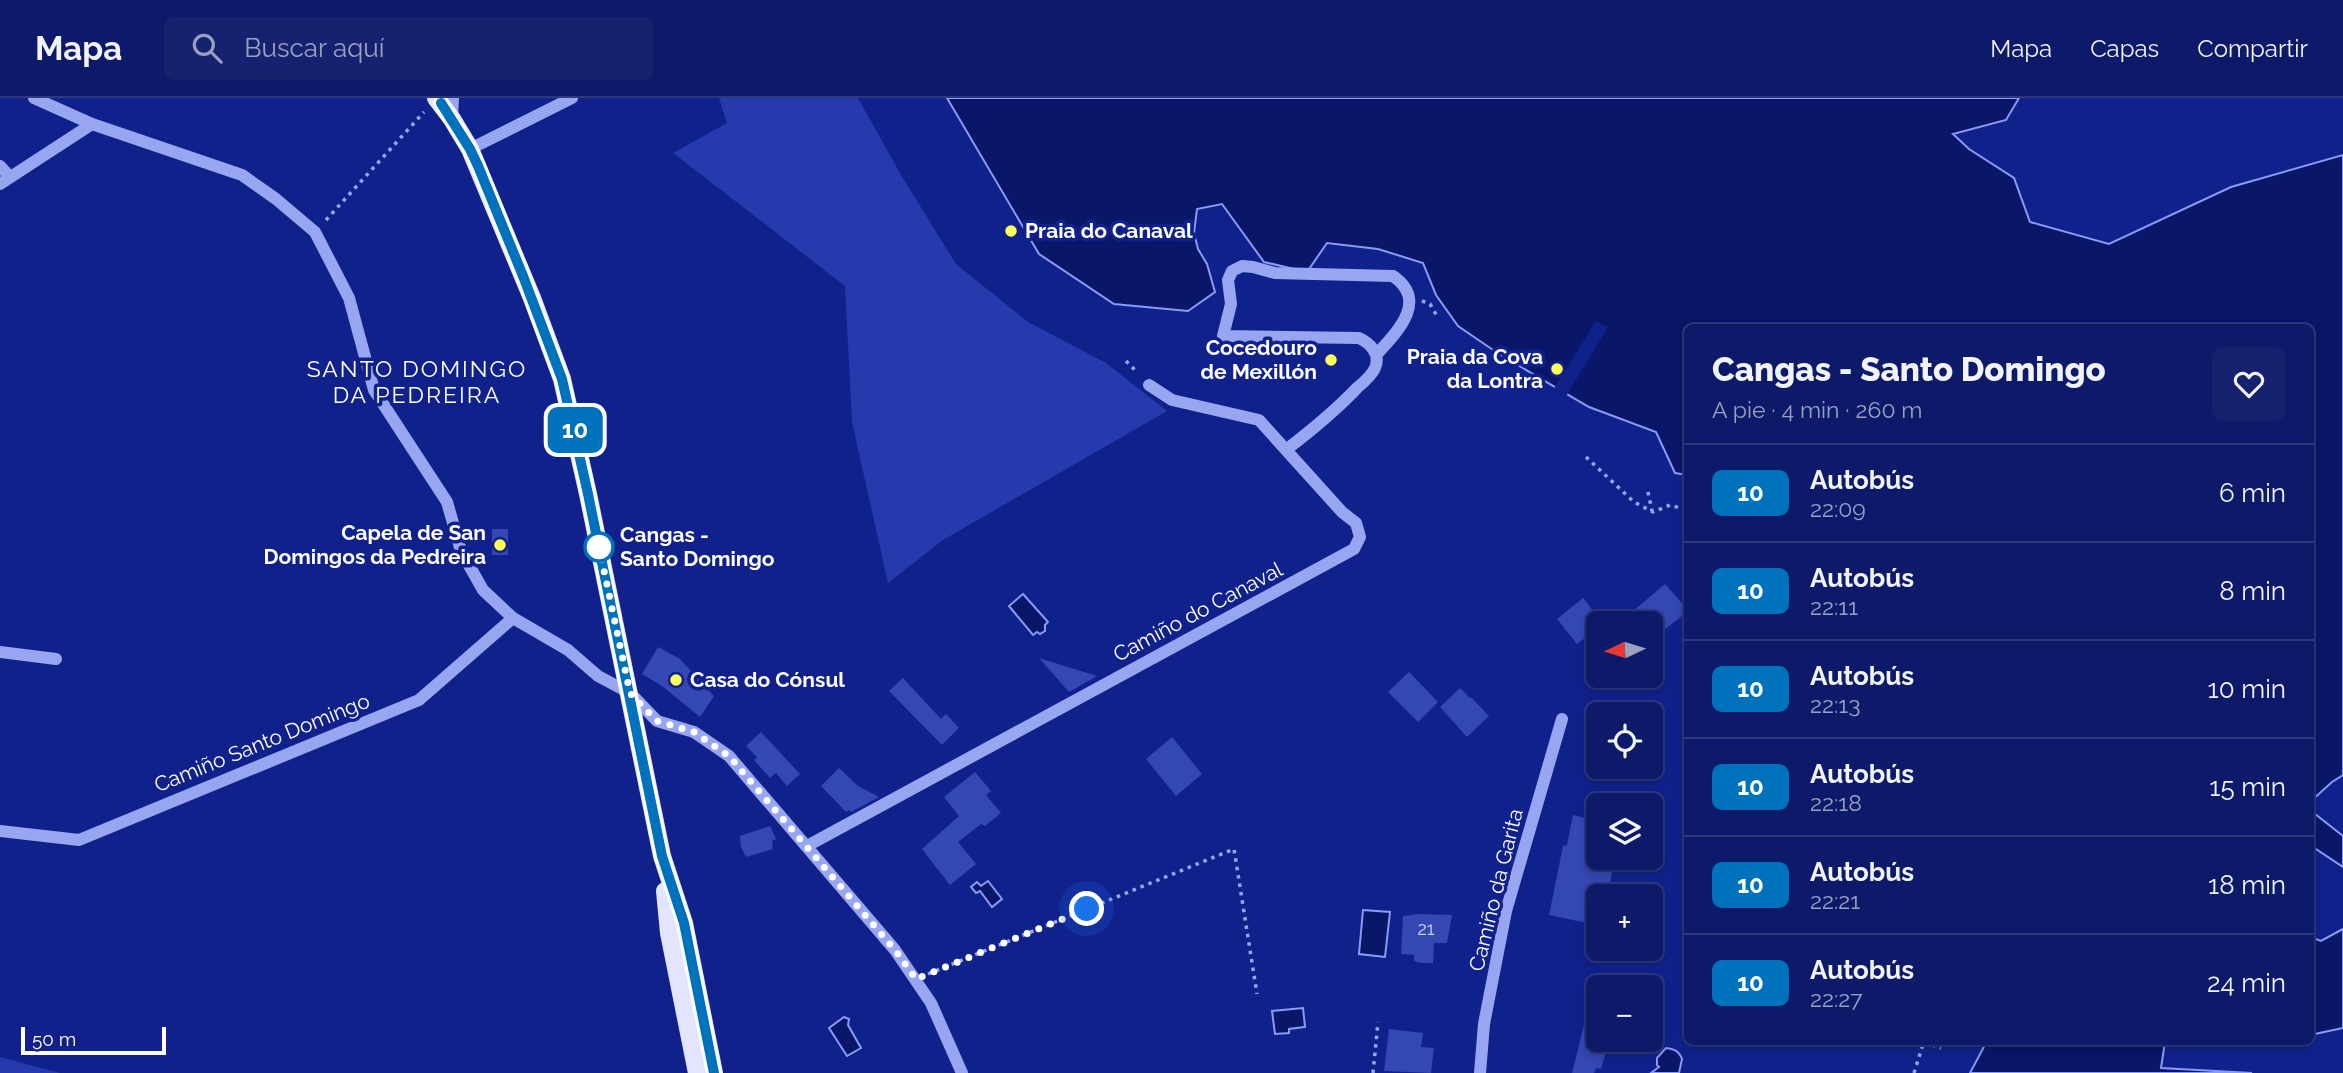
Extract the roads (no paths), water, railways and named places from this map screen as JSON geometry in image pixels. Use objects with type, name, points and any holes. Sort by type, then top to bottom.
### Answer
[{"type":"main road","points":[[441,99],[470,149],[506,233],[562,379],[630,693],[662,856],[669,933],[697,1073]]},
{"type":"main road","points":[[662,856],[684,923],[714,1073]]},
{"type":"main road","points":[[688,1027],[699,1042],[705,1073]]},
{"type":"street","points":[[34,98],[93,124],[242,175],[316,233],[349,298],[374,390],[447,502],[461,551],[484,590],[513,618],[568,650],[598,676],[630,693],[657,721],[694,732],[729,756],[895,950],[932,1003],[962,1073]]},
{"type":"street","points":[[470,149],[572,98]]},
{"type":"street","points":[[0,166],[5,181],[93,124]]},
{"type":"street","points":[[1287,449],[1326,419],[1362,383],[1376,367],[1376,355],[1370,343],[1359,338],[1223,336],[1231,304],[1228,280],[1232,271],[1242,266],[1275,273],[1393,276],[1404,284],[1410,301],[1407,315],[1400,328],[1376,355]]},
{"type":"street","name":"Camiño do Canaval","points":[[807,846],[1354,549],[1360,537],[1356,523],[1342,512],[1259,420],[1172,400],[1149,385]]},
{"type":"street","name":"Camiño Santo Domingo","points":[[0,831],[79,839],[419,700],[513,618]]},
{"type":"street","points":[[0,652],[55,659]]},
{"type":"street","name":"Camiño da Garita","points":[[1480,1073],[1484,1024],[1506,911],[1562,719]]},
{"type":"place","name":"Praia do Canaval","points":[[1011,231]]},
{"type":"place","name":"Cocedouro de Mexillón","points":[[1331,360]]},
{"type":"place","name":"Praia da Cova da Lontra","points":[[1557,369]]},
{"type":"place","name":"Capela de San Domingos da Pedreira","points":[[500,545]]},
{"type":"place","name":"Cangas - Santo Domingo","points":[[599,547]]},
{"type":"place","name":"Casa do Cónsul","points":[[676,680]]},
{"type":"district","name":"SANTO DOMINGO DA PEDREIRA","points":[[417,382]]}]
